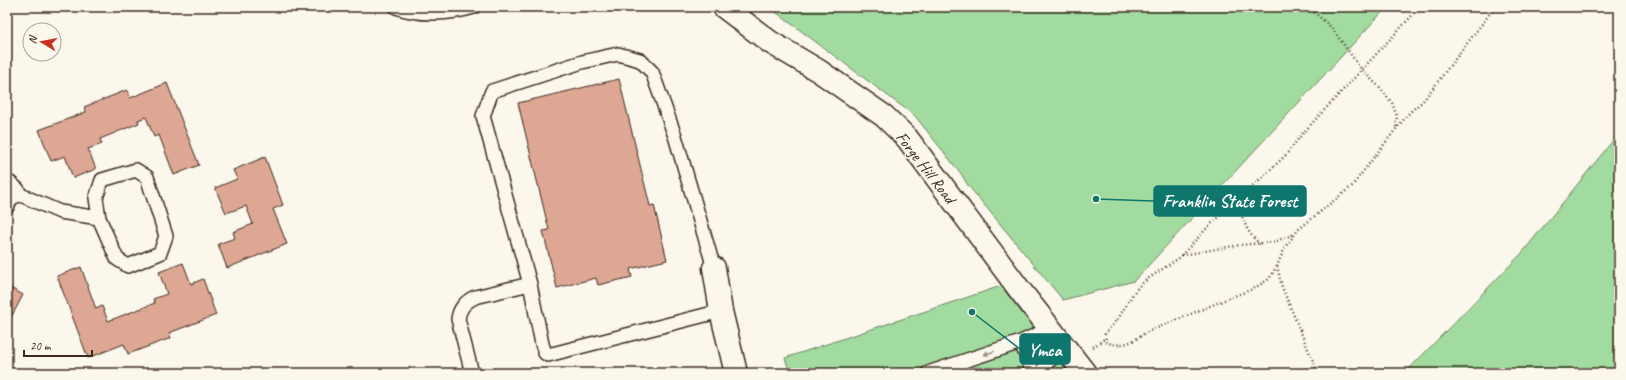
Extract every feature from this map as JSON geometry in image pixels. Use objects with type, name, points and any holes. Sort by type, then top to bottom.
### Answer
[{"type":"street","name":"Forge Hill Road","points":[[724,7],[770,42],[819,71],[884,116],[907,138],[1049,329],[1085,373]]},
{"type":"street","points":[[714,268],[721,311],[736,373]]},
{"type":"lane","points":[[396,7],[409,12],[456,12],[474,7]]},
{"type":"lane","points":[[714,268],[675,136],[652,72],[640,60],[618,54],[582,62],[492,91],[482,116],[530,284],[544,353],[548,355],[721,311]]},
{"type":"lane","points":[[136,170],[147,177],[166,236],[160,254],[128,266],[117,260],[100,218],[96,198],[102,180],[136,170]]},
{"type":"lane","points":[[9,195],[60,212],[100,218]]},
{"type":"lane","points":[[472,373],[458,319],[459,311],[468,301],[475,297],[530,284]]},
{"type":"lane","points":[[928,373],[1022,342],[1049,329]]},
{"type":"lane","points":[[1022,342],[1033,373]]},
{"type":"lane","points":[[1042,373],[1047,362],[1066,350]]},
{"type":"path","points":[[1308,7],[1331,27],[1362,70],[1381,89],[1392,103],[1396,116],[1396,129]]},
{"type":"path","points":[[1420,7],[1303,133],[1285,156],[1240,196],[1182,255],[1149,278],[1133,294],[1119,317],[1105,334],[1106,342],[1114,345],[1134,342],[1145,333],[1253,289],[1269,279],[1278,266],[1285,247],[1296,233],[1352,186],[1410,112],[1423,101],[1495,7]]},
{"type":"path","points":[[1240,196],[1243,221],[1248,231],[1260,244]]},
{"type":"path","points":[[1182,255],[1240,245],[1260,244],[1284,239],[1296,233]]},
{"type":"path","points":[[1278,266],[1282,287],[1318,373]]},
{"type":"green space","points":[[769,7],[1387,7],[1134,281],[1063,300],[967,184],[962,175],[915,116]]},
{"type":"green space","points":[[1619,133],[1619,373],[1405,373],[1522,253]]},
{"type":"green space","points":[[1001,286],[1069,373],[790,373],[785,358]]},
{"type":"building","points":[[619,79],[650,206],[654,205],[667,260],[630,269],[632,277],[598,285],[596,278],[557,288],[543,231],[549,230],[518,103]]},
{"type":"building","points":[[167,83],[199,165],[174,175],[159,135],[154,137],[146,117],[138,120],[139,123],[100,139],[102,144],[88,149],[96,169],[73,178],[65,156],[51,161],[39,130],[86,112],[84,107],[127,90],[130,98]]},
{"type":"building","points":[[265,157],[283,205],[273,209],[287,244],[227,268],[218,244],[235,238],[233,232],[253,224],[246,206],[226,213],[215,188],[237,179],[233,170]]},
{"type":"building","points":[[183,263],[191,284],[203,279],[216,315],[169,333],[171,338],[128,354],[124,344],[88,358],[57,276],[81,267],[96,309],[102,306],[108,321],[155,303],[153,299],[167,294],[159,272]]},
{"type":"building","points":[[7,286],[23,295],[7,325]]},
{"type":"place","name":"Franklin State Forest","points":[[1096,199]]},
{"type":"place","name":"Ymca","points":[[972,312]]}]
